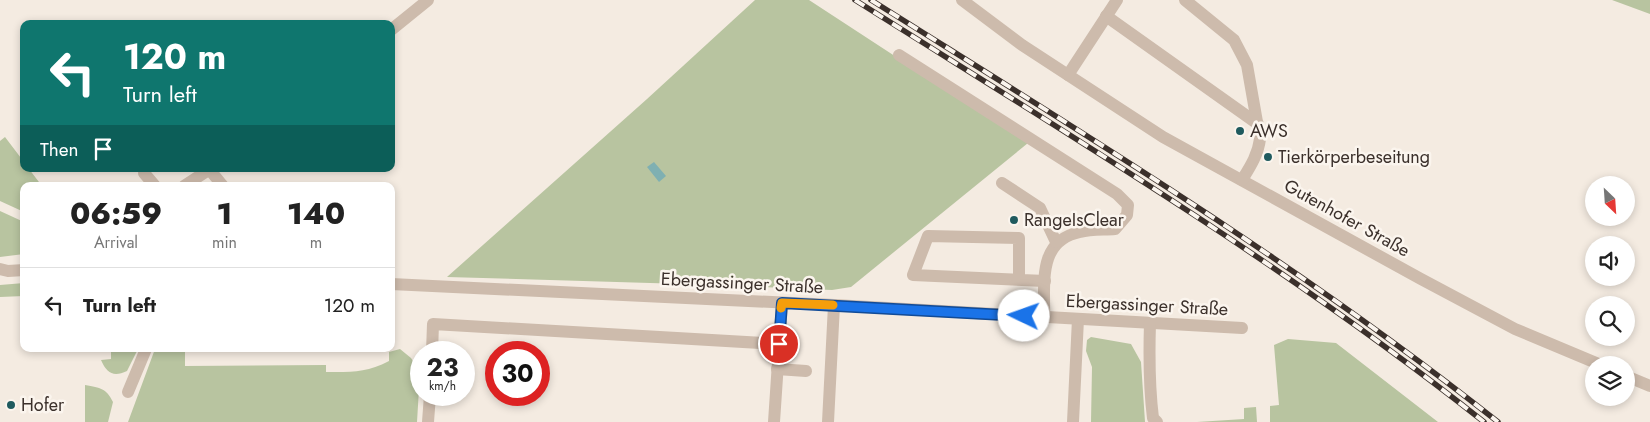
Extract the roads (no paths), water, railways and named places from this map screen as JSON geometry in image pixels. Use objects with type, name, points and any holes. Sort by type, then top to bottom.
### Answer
[{"type":"street","points":[[395,27],[428,0]]},
{"type":"street","name":"Gutenhofer Straße","points":[[962,0],[1022,45],[1163,137],[1515,329],[1585,358]]},
{"type":"street","points":[[1068,75],[1117,0]]},
{"type":"street","points":[[1184,0],[1234,40],[1247,65],[1260,133],[1259,148],[1253,163],[1242,180]]},
{"type":"street","points":[[1106,16],[1258,124]]},
{"type":"street","points":[[899,55],[1117,194],[1128,204],[1127,215],[1115,229],[1079,232],[1056,242],[1049,254],[1045,269],[1044,317]]},
{"type":"street","points":[[190,182],[205,172]]},
{"type":"street","points":[[212,172],[220,182]]},
{"type":"street","points":[[144,173],[152,182]]},
{"type":"street","points":[[1002,183],[1040,208],[1056,242]]},
{"type":"street","points":[[1018,280],[1019,238],[928,236],[912,275],[1018,280],[1045,281]]},
{"type":"street","points":[[2,271],[20,270]]},
{"type":"street","name":"Ebergassinger Straße","points":[[397,284],[834,305],[1242,328]]},
{"type":"street","points":[[774,422],[782,303]]},
{"type":"street","points":[[828,422],[834,305]]},
{"type":"street","points":[[1073,422],[1078,319]]},
{"type":"street","points":[[1150,323],[1151,398],[1153,418],[1157,422]]},
{"type":"street","points":[[432,341],[433,324],[779,344]]},
{"type":"street","points":[[128,392],[145,352]]},
{"type":"street","points":[[777,370],[806,371]]},
{"type":"street","points":[[1635,380],[1650,386]]},
{"type":"street","points":[[428,422],[429,406]]},
{"type":"water","points":[[654,162],[666,176],[659,182],[647,167]]},
{"type":"railway","points":[[855,0],[1096,151],[1254,255],[1409,364],[1484,422]]},
{"type":"railway","points":[[871,0],[1111,151],[1269,255],[1423,364],[1498,422]]},
{"type":"place","name":"AWS","points":[[1240,131]]},
{"type":"place","name":"Tierkörperbeseitung","points":[[1268,157]]},
{"type":"place","name":"RangeIsClear","points":[[1014,220]]},
{"type":"place","name":"Hofer","points":[[11,405]]}]
